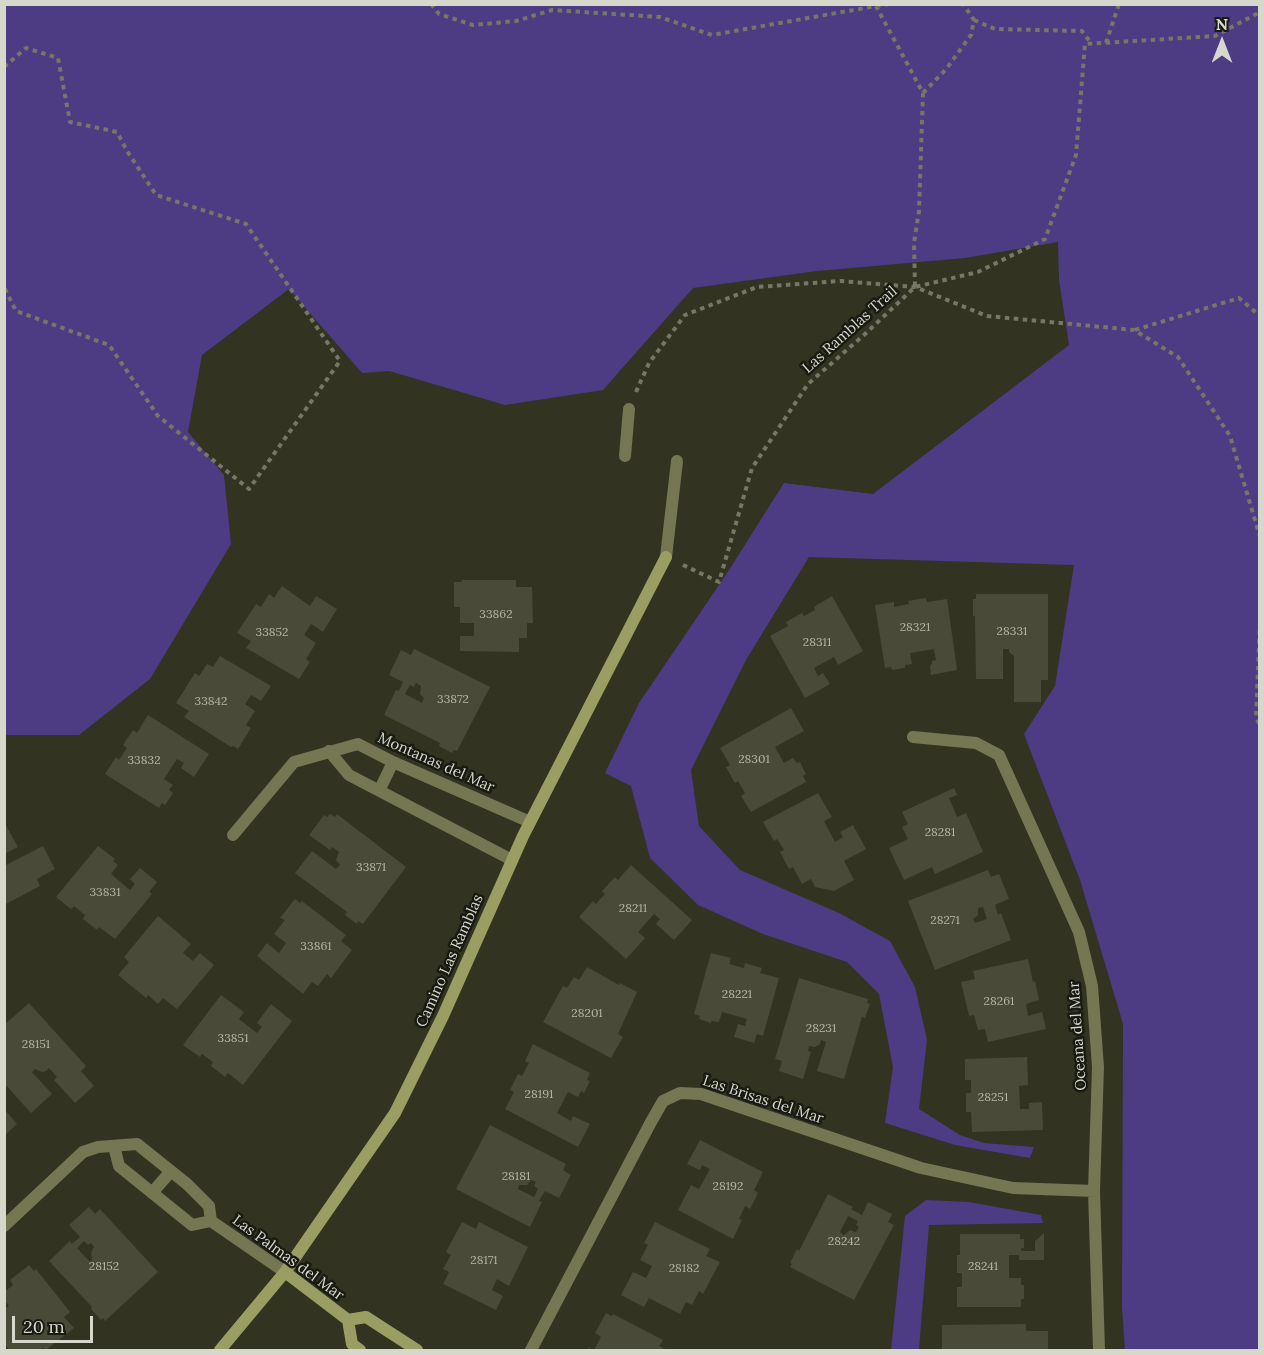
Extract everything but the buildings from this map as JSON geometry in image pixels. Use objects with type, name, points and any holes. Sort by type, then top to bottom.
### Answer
[{"type":"street","points":[[625,456],[629,410]]},
{"type":"street","points":[[666,557],[677,461]]},
{"type":"street","name":"Camino Las Ramblas","points":[[220,1350],[285,1272],[395,1113],[443,1016],[530,822],[666,557]]},
{"type":"street","name":"Oceana del Mar","points":[[913,737],[976,743],[999,755],[1079,932],[1092,986],[1098,1066],[1094,1191],[1099,1350]]},
{"type":"street","name":"Montanas del Mar","points":[[233,835],[294,762],[358,744],[393,762],[530,822]]},
{"type":"street","points":[[329,751],[349,775],[380,789],[512,860]]},
{"type":"street","points":[[380,789],[393,762]]},
{"type":"street","name":"Las Brisas del Mar","points":[[531,1350],[663,1101],[680,1093],[701,1094],[921,1168],[1013,1188],[1094,1191]]},
{"type":"street","name":"Las Palmas del Mar","points":[[211,1221],[209,1206],[137,1144],[114,1146],[119,1166],[192,1225],[211,1221],[285,1272],[348,1320],[352,1344],[360,1350]]},
{"type":"street","points":[[4,1226],[83,1152],[114,1146]]},
{"type":"street","points":[[152,1194],[171,1171]]},
{"type":"street","name":"Las Palmas del Mar","points":[[348,1320],[366,1317],[417,1350]]},
{"type":"path","points":[[431,4],[439,14],[473,26],[516,21],[552,10],[660,16],[712,35],[890,4]]},
{"type":"path","points":[[963,4],[974,20],[994,29],[1082,31],[1092,44],[1215,36],[1260,12]]},
{"type":"path","points":[[1106,43],[1119,4]]},
{"type":"path","points":[[876,6],[923,93],[919,211],[914,243],[915,287]]},
{"type":"path","points":[[923,93],[947,68],[971,35],[974,20]]},
{"type":"path","name":"Las Ramblas Trail","points":[[666,557],[719,582],[752,468],[808,384],[915,287],[978,272],[1046,239],[1076,155],[1085,44],[1092,44]]},
{"type":"path","points":[[4,67],[26,48],[58,58],[70,122],[117,132],[156,195],[246,224],[340,361],[249,489],[158,416],[109,345],[16,311],[4,287]]},
{"type":"path","points":[[629,410],[649,363],[685,315],[757,287],[840,281],[915,287],[987,316],[1134,330],[1239,298],[1260,316]]},
{"type":"path","points":[[1134,330],[1178,357],[1230,436],[1260,537]]},
{"type":"path","points":[[1260,621],[1256,717],[1260,726]]},
{"type":"shaded area","points":[[4,5],[1259,5],[1259,1350],[1125,1350],[1122,1307],[1123,1024],[1080,880],[1024,734],[1055,686],[1074,565],[809,557],[746,660],[691,770],[699,826],[740,870],[839,913],[890,941],[915,987],[927,1040],[919,1109],[960,1135],[984,1143],[1034,1147],[1030,1158],[955,1145],[885,1123],[893,1067],[879,994],[847,962],[763,934],[698,905],[650,858],[631,786],[605,773],[639,703],[729,570],[784,483],[873,494],[1069,345],[1059,280],[1058,242],[965,258],[817,271],[693,288],[603,390],[505,405],[389,371],[362,373],[289,289],[202,355],[188,432],[224,475],[231,544],[150,679],[79,735],[5,735]]},
{"type":"shaded area","points":[[926,1200],[969,1202],[1041,1215],[1043,1223],[929,1225],[919,1350],[891,1350],[905,1216]]}]
